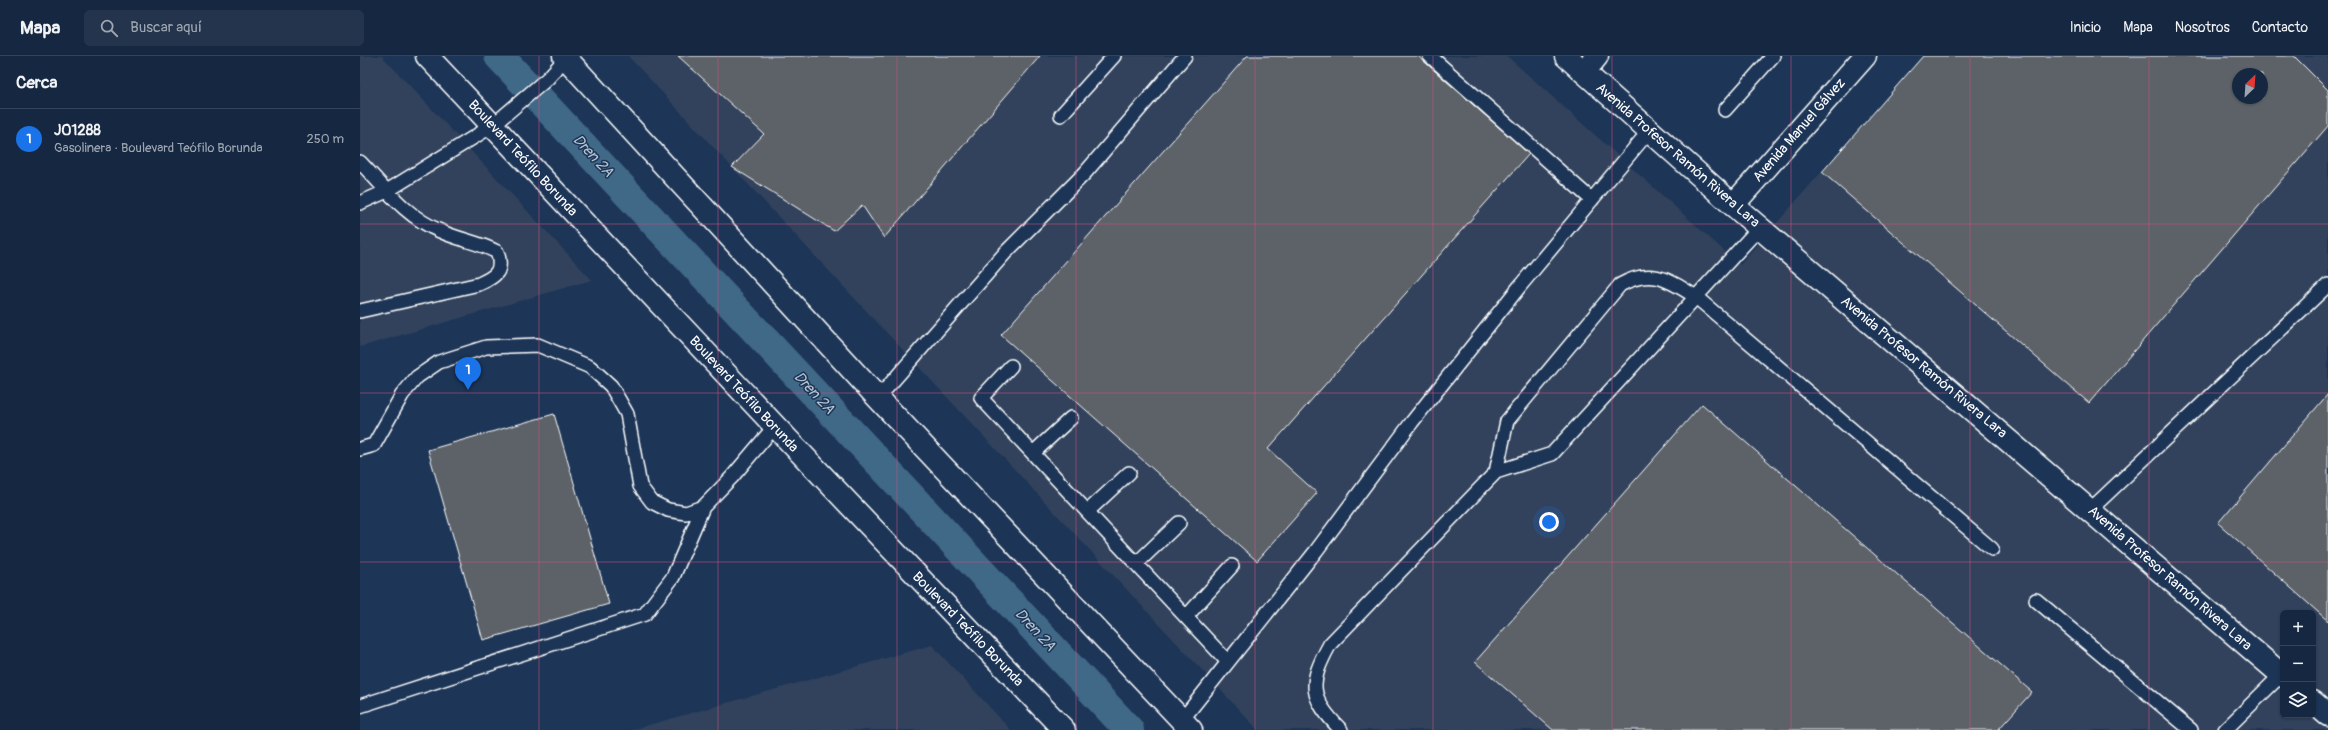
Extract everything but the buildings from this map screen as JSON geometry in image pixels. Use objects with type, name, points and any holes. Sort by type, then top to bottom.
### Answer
[{"type":"main road","name":"Boulevard Teófilo Borunda","points":[[427,56],[775,426],[1064,730]]},
{"type":"main road","name":"Avenida Profesor Ramón Rivera Lara","points":[[1566,56],[1590,64],[1649,131],[1733,205],[2091,509],[2280,673]]},
{"type":"main road","name":"Avenida Manuel Gálvez","points":[[1733,205],[1865,56]]},
{"type":"main road","points":[[565,57],[878,398],[1186,725]]},
{"type":"main road","points":[[2316,704],[2328,714]]},
{"type":"lane","points":[[1061,115],[1114,56]]},
{"type":"lane","points":[[878,398],[1006,252],[1085,173],[1185,56]]},
{"type":"lane","points":[[1430,56],[1592,200]]},
{"type":"lane","points":[[1725,110],[1773,56]]},
{"type":"lane","points":[[360,203],[387,191],[492,126],[548,78],[565,57]]},
{"type":"lane","points":[[1186,725],[1228,662],[1316,551],[1412,422],[1520,286],[1649,131]]},
{"type":"lane","points":[[360,162],[400,207],[418,220],[440,232],[485,245],[497,252],[501,262],[498,272],[492,278],[479,284],[360,312]]},
{"type":"lane","points":[[1341,730],[1324,712],[1314,692],[1318,667],[1330,644],[1496,472],[1552,454],[1760,227]]},
{"type":"lane","points":[[1496,472],[1507,421],[1620,285],[1633,278],[1648,275],[1666,279],[1696,297],[1992,549]]},
{"type":"lane","points":[[2091,509],[2328,285]]},
{"type":"lane","points":[[360,449],[374,445],[402,395],[417,377],[439,362],[486,347],[538,345],[590,367],[611,386],[627,414],[640,486],[652,502],[668,510],[686,513],[703,507]]},
{"type":"lane","points":[[1011,366],[981,398],[1228,662]]},
{"type":"lane","points":[[1033,454],[1071,418]]},
{"type":"lane","points":[[360,706],[645,614],[673,577],[703,507],[732,477],[775,426]]},
{"type":"lane","points":[[1088,511],[1129,472]]},
{"type":"lane","points":[[1136,564],[1179,523]]},
{"type":"lane","points":[[1186,617],[1232,566]]},
{"type":"lane","points":[[2036,600],[2191,730]]},
{"type":"lane","points":[[2225,730],[2280,677]]},
{"type":"shaded area","points":[[360,56],[382,56],[592,280],[360,347]]},
{"type":"shaded area","points":[[628,56],[1507,56],[1740,265],[1923,56],[2328,56],[2328,730],[1258,730]]},
{"type":"shaded area","points":[[932,645],[1011,730],[631,730]]},
{"type":"waterway","name":"Dren 2A","points":[[499,56],[1129,730]]},
{"type":"place","name":"J01288","points":[[468,390]]}]
